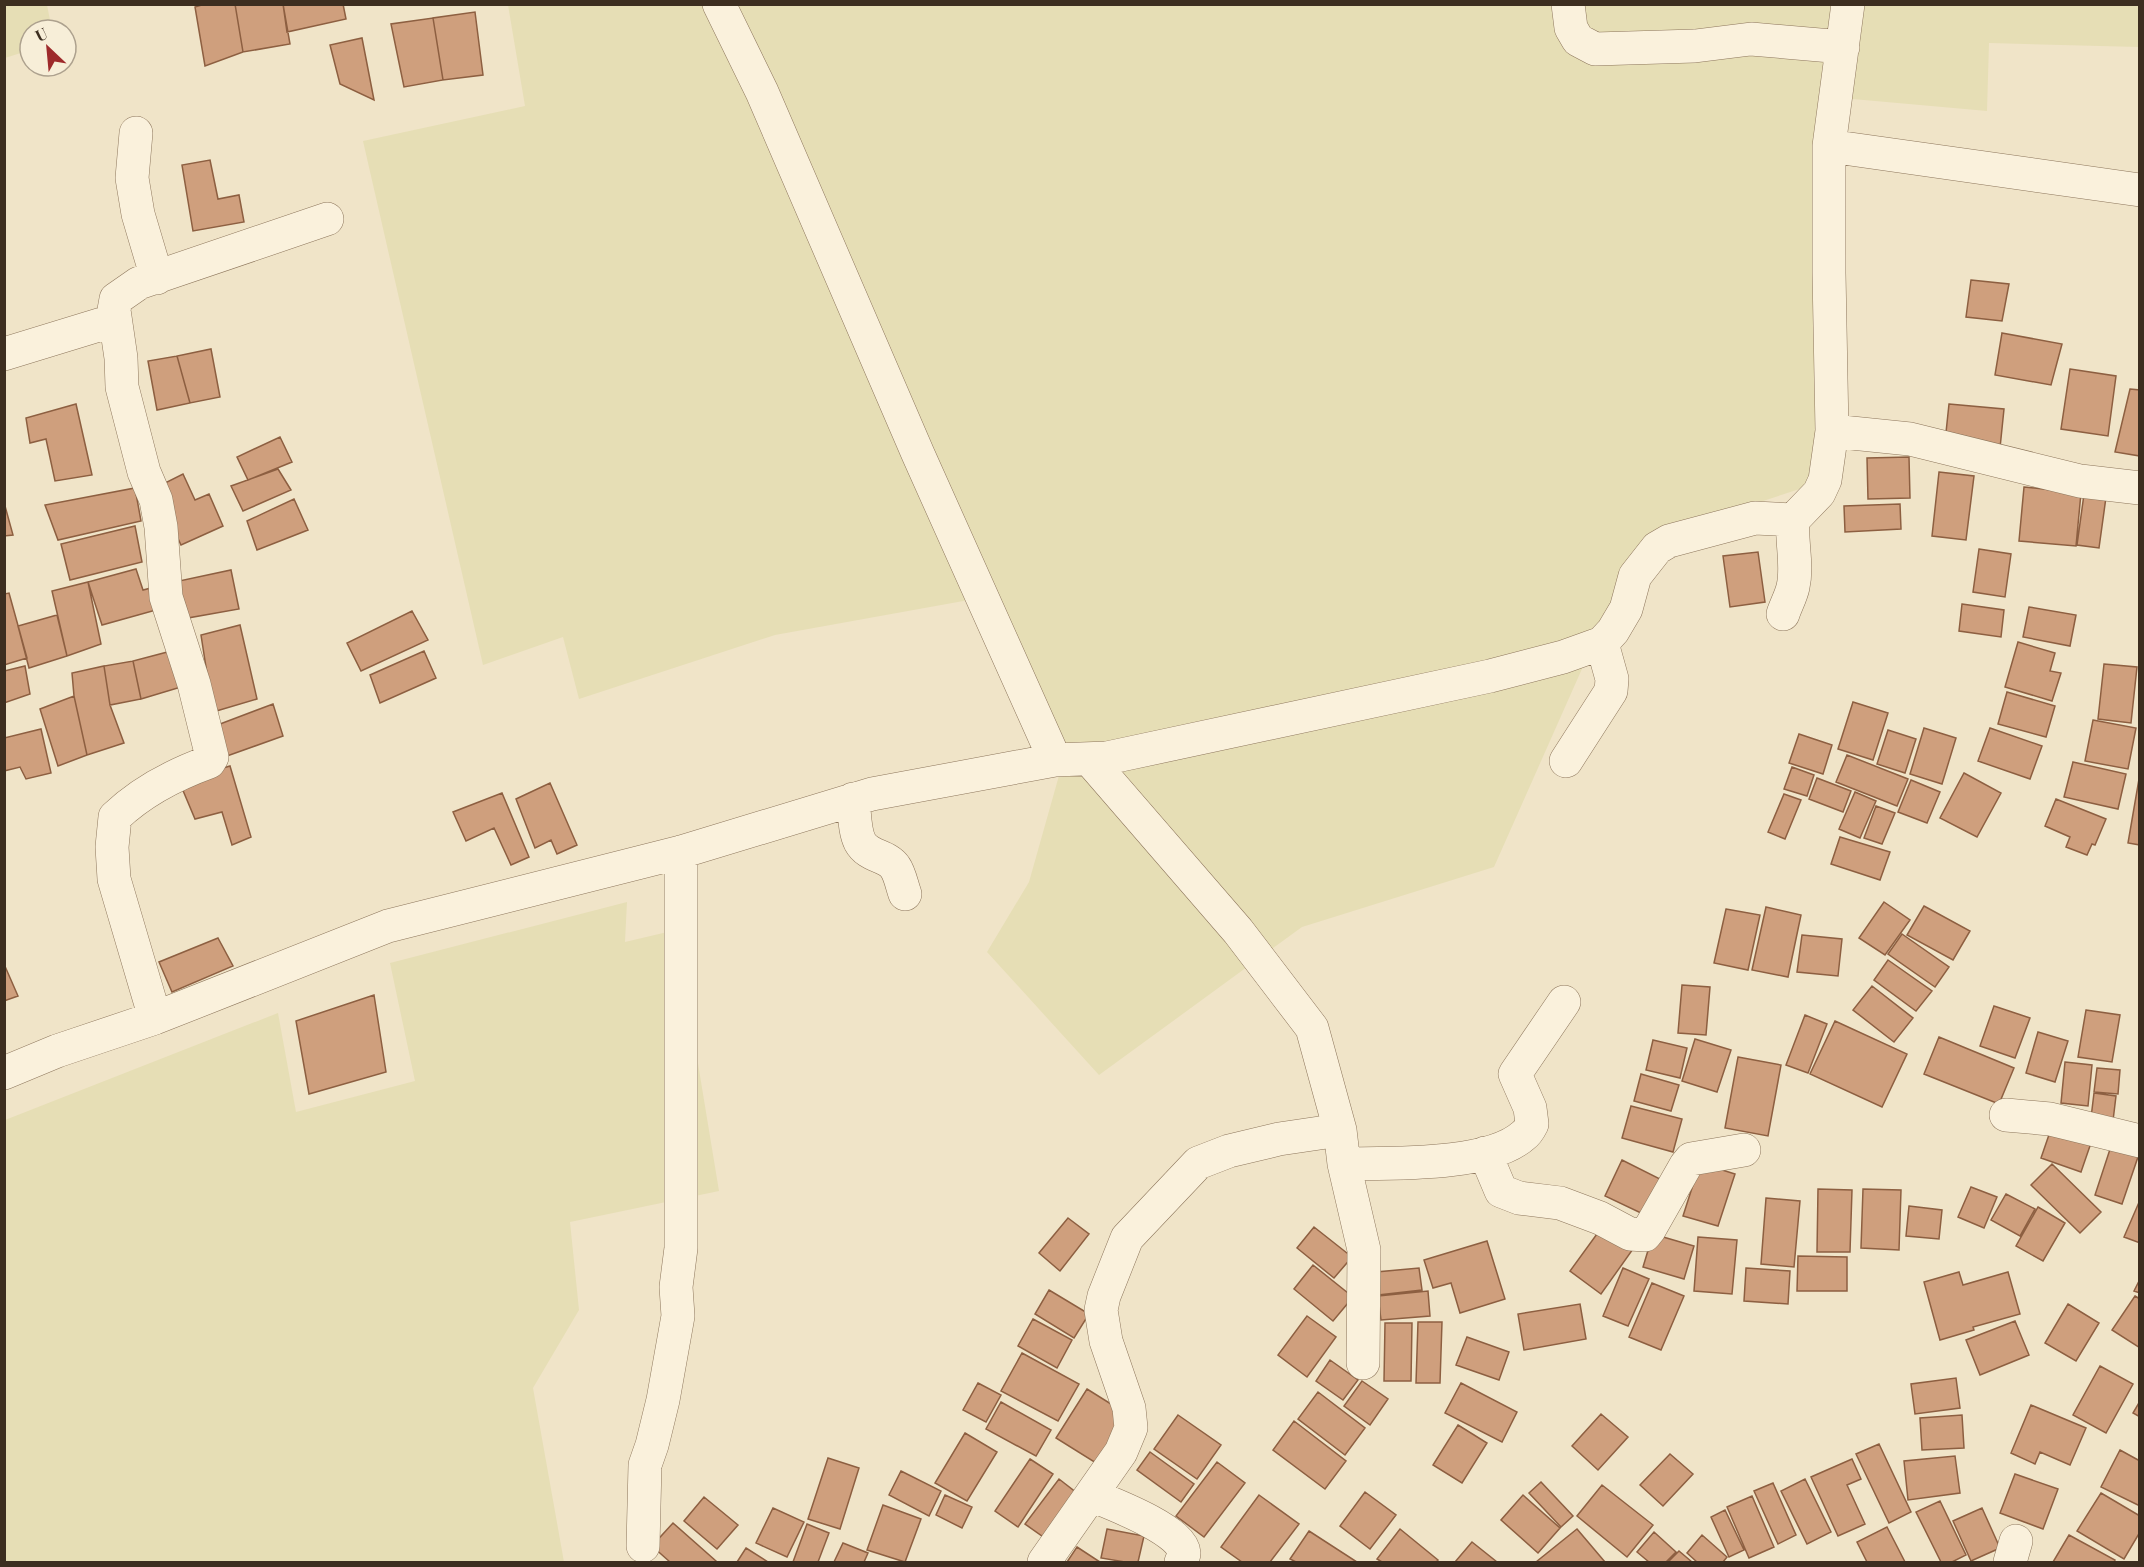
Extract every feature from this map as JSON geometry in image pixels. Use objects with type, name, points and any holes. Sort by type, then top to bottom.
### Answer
[{"type":"street","points":[[719,4],[762,92],[923,465],[1055,760]]},
{"type":"street","points":[[1568,4],[1571,28],[1578,40],[1595,48],[1695,46],[1751,39],[1843,47]]},
{"type":"street","points":[[1783,614],[1793,587],[1793,520],[1819,493],[1826,480],[1832,431],[1828,273],[1829,146],[1848,4]]},
{"type":"street","points":[[136,133],[132,178],[138,214],[157,278]]},
{"type":"street","points":[[1829,146],[2139,190]]},
{"type":"street","points":[[155,1018],[114,879],[112,848],[116,817],[143,795],[209,762],[212,757],[194,684],[166,597],[161,527],[156,500],[144,471],[122,387],[121,358],[115,320],[116,299],[139,283],[327,219]]},
{"type":"street","points":[[4,354],[115,320]]},
{"type":"street","points":[[1832,431],[1910,439],[2080,481],[2139,488]]},
{"type":"street","points":[[4,1073],[57,1051],[155,1018],[388,926],[681,852],[853,799],[1055,760],[1107,758],[1490,676],[1563,657],[1602,643],[1613,631],[1626,609],[1635,576],[1657,549],[1669,541],[1755,518],[1793,520]]},
{"type":"street","points":[[1566,762],[1611,691],[1612,679],[1602,643]]},
{"type":"street","points":[[1090,760],[1238,931],[1312,1028],[1340,1130],[1344,1164],[1364,1250],[1363,1363]]},
{"type":"street","points":[[853,799],[861,844],[868,852],[896,867],[905,894]]},
{"type":"street","points":[[643,1546],[645,1465],[663,1400],[678,1316],[676,1287],[681,1248],[681,852]]},
{"type":"street","points":[[1344,1164],[1419,1162],[1472,1157],[1501,1148],[1524,1136],[1532,1124],[1530,1108],[1515,1074],[1564,1002]]},
{"type":"street","points":[[2006,1115],[2050,1119],[2139,1141]]},
{"type":"street","points":[[1044,1563],[1121,1452],[1131,1428],[1129,1408],[1106,1341],[1101,1310],[1104,1296],[1127,1238],[1198,1163],[1229,1150],[1279,1139],[1340,1130]]},
{"type":"street","points":[[1485,1153],[1501,1191],[1519,1198],[1560,1203],[1600,1218],[1630,1234],[1640,1236],[1645,1235],[1649,1230],[1690,1159],[1744,1150]]},
{"type":"street","points":[[1091,1495],[1164,1530],[1184,1552],[1181,1563]]},
{"type":"shaded area","points":[[4,5],[47,5],[50,18],[18,18],[18,54],[5,58]]},
{"type":"shaded area","points":[[508,5],[2139,5],[2139,47],[1989,43],[1987,111],[1819,96],[1818,483],[1662,534],[1625,572],[1494,867],[1302,927],[1099,1075],[987,952],[1029,882],[1060,772],[980,598],[775,635],[579,699],[563,637],[483,665],[363,141],[525,106]]},
{"type":"shaded area","points":[[627,902],[625,942],[676,930],[719,1191],[570,1222],[579,1310],[533,1388],[564,1562],[5,1562],[5,1120],[278,1013],[296,1112],[415,1081],[390,963]]},
{"type":"building","points":[[205,4],[235,4],[243,52],[205,66],[195,7]]},
{"type":"building","points":[[235,4],[283,4],[290,44],[243,52]]},
{"type":"building","points":[[283,4],[343,4],[346,19],[287,32]]},
{"type":"building","points":[[475,12],[483,75],[443,80],[433,18]]},
{"type":"building","points":[[433,18],[443,80],[404,87],[391,24]]},
{"type":"building","points":[[362,38],[374,100],[340,84],[330,45]]},
{"type":"building","points":[[210,160],[218,199],[239,195],[244,222],[193,231],[182,165]]},
{"type":"building","points":[[1971,280],[2009,284],[2002,321],[1966,317]]},
{"type":"building","points":[[2002,333],[2062,344],[2051,385],[1995,375]]},
{"type":"building","points":[[211,349],[220,397],[190,403],[177,356]]},
{"type":"building","points":[[177,356],[190,403],[157,410],[148,361]]},
{"type":"building","points":[[2070,369],[2116,376],[2108,436],[2061,429]]},
{"type":"building","points":[[2130,389],[2140,390],[2140,456],[2115,452]]},
{"type":"building","points":[[76,404],[92,475],[55,481],[46,439],[30,443],[26,418]]},
{"type":"building","points":[[1949,404],[2004,409],[2000,448],[1945,442]]},
{"type":"building","points":[[280,437],[292,462],[248,480],[237,457]]},
{"type":"building","points":[[1909,457],[1910,498],[1868,499],[1867,458]]},
{"type":"building","points":[[278,469],[291,490],[243,511],[231,486]]},
{"type":"building","points":[[1939,472],[1974,476],[1966,540],[1932,536]]},
{"type":"building","points":[[183,474],[195,500],[209,494],[223,526],[181,545],[155,488]]},
{"type":"building","points":[[2024,487],[2081,493],[2076,546],[2019,541]]},
{"type":"building","points":[[2085,487],[2107,490],[2099,548],[2077,545]]},
{"type":"building","points":[[135,488],[141,521],[58,540],[45,505]]},
{"type":"building","points":[[294,499],[308,530],[257,550],[247,521]]},
{"type":"building","points":[[1900,504],[1901,529],[1845,532],[1844,506]]},
{"type":"building","points":[[5,506],[13,535],[4,536]]},
{"type":"building","points":[[135,526],[142,562],[70,580],[61,544]]},
{"type":"building","points":[[1979,549],[2011,554],[2005,597],[1973,592]]},
{"type":"building","points":[[1758,552],[1765,602],[1730,607],[1723,556]]},
{"type":"building","points":[[136,569],[143,590],[151,588],[156,610],[102,625],[88,582]]},
{"type":"building","points":[[231,570],[239,609],[182,619],[179,581]]},
{"type":"building","points":[[88,582],[101,644],[67,656],[52,591]]},
{"type":"building","points":[[9,593],[27,658],[4,665],[4,594]]},
{"type":"building","points":[[1962,604],[2004,610],[2001,637],[1959,631]]},
{"type":"building","points":[[2029,607],[2076,615],[2070,646],[2023,637]]},
{"type":"building","points":[[412,611],[428,640],[361,671],[347,643]]},
{"type":"building","points":[[57,615],[67,656],[29,668],[18,626]]},
{"type":"building","points":[[240,625],[257,699],[213,712],[201,635]]},
{"type":"building","points":[[2018,642],[2055,653],[2050,671],[2061,673],[2052,701],[2005,687]]},
{"type":"building","points":[[175,650],[181,687],[141,699],[133,661]]},
{"type":"building","points":[[424,651],[436,678],[380,703],[370,675]]},
{"type":"building","points":[[133,661],[141,699],[110,705],[104,666]]},
{"type":"building","points":[[2104,664],[2137,667],[2131,723],[2098,719]]},
{"type":"building","points":[[25,666],[30,694],[4,703],[4,671]]},
{"type":"building","points":[[104,666],[110,705],[124,743],[87,755],[74,696],[72,673]]},
{"type":"building","points":[[2007,692],[2055,706],[2046,737],[1998,724]]},
{"type":"building","points":[[74,696],[87,755],[58,766],[40,709]]},
{"type":"building","points":[[1853,702],[1888,713],[1873,760],[1838,749]]},
{"type":"building","points":[[273,704],[283,736],[227,756],[220,724]]},
{"type":"building","points":[[2093,720],[2136,728],[2128,769],[2085,761]]},
{"type":"building","points":[[1924,728],[1956,738],[1942,784],[1910,774]]},
{"type":"building","points":[[1990,728],[2042,746],[2030,779],[1978,761]]},
{"type":"building","points":[[41,729],[51,773],[26,779],[20,767],[4,771],[4,738]]},
{"type":"building","points":[[1888,730],[1916,739],[1905,773],[1877,764]]},
{"type":"building","points":[[1799,734],[1832,745],[1823,774],[1789,763]]},
{"type":"building","points":[[1847,755],[1908,779],[1897,806],[1836,782]]},
{"type":"building","points":[[2073,762],[2126,774],[2118,809],[2064,797]]},
{"type":"building","points":[[230,766],[251,837],[232,845],[222,812],[195,819],[179,781]]},
{"type":"building","points":[[1792,767],[1814,775],[1807,796],[1784,789]]},
{"type":"building","points":[[1964,773],[2001,793],[1977,837],[1940,818]]},
{"type":"building","points":[[1817,778],[1851,791],[1843,812],[1809,799]]},
{"type":"building","points":[[2140,779],[2140,845],[2128,843]]},
{"type":"building","points":[[1911,780],[1940,792],[1927,823],[1898,812]]},
{"type":"building","points":[[550,783],[577,845],[557,854],[551,840],[535,848],[516,799]]},
{"type":"building","points":[[1855,792],[1876,801],[1860,838],[1839,829]]},
{"type":"building","points":[[502,793],[529,857],[511,865],[494,828],[466,841],[453,812]]},
{"type":"building","points":[[1784,794],[1801,800],[1785,839],[1768,832]]},
{"type":"building","points":[[2056,799],[2106,819],[2095,845],[2092,844],[2087,855],[2066,847],[2070,837],[2045,826]]},
{"type":"building","points":[[1876,806],[1895,813],[1882,844],[1864,838]]},
{"type":"building","points":[[1840,837],[1890,852],[1880,880],[1831,864]]},
{"type":"building","points":[[1884,902],[1910,920],[1885,955],[1859,938]]},
{"type":"building","points":[[1924,906],[1970,931],[1953,960],[1907,935]]},
{"type":"building","points":[[1766,907],[1801,915],[1788,977],[1752,970]]},
{"type":"building","points":[[1726,909],[1760,915],[1748,970],[1714,963]]},
{"type":"building","points":[[1902,934],[1949,967],[1935,987],[1888,954]]},
{"type":"building","points":[[1802,935],[1842,939],[1838,976],[1797,972]]},
{"type":"building","points":[[218,938],[233,966],[172,992],[159,962]]},
{"type":"building","points":[[1888,960],[1932,991],[1916,1011],[1874,980]]},
{"type":"building","points":[[4,964],[18,996],[4,1001]]},
{"type":"building","points":[[1682,985],[1710,987],[1706,1035],[1678,1033]]},
{"type":"building","points":[[1872,986],[1913,1018],[1894,1042],[1853,1010]]},
{"type":"building","points":[[374,995],[386,1072],[309,1094],[296,1021]]},
{"type":"building","points":[[1994,1006],[2030,1018],[2015,1058],[1980,1046]]},
{"type":"building","points":[[2086,1010],[2120,1015],[2112,1062],[2078,1057]]},
{"type":"building","points":[[1805,1015],[1827,1024],[1808,1073],[1786,1065]]},
{"type":"building","points":[[1835,1021],[1907,1054],[1882,1107],[1810,1074]]},
{"type":"building","points":[[2038,1032],[2068,1041],[2055,1082],[2026,1073]]},
{"type":"building","points":[[1939,1037],[2014,1068],[1999,1104],[1924,1074]]},
{"type":"building","points":[[1695,1039],[1731,1050],[1717,1092],[1682,1081]]},
{"type":"building","points":[[1653,1040],[1687,1048],[1680,1078],[1646,1070]]},
{"type":"building","points":[[1738,1057],[1781,1065],[1768,1136],[1725,1128]]},
{"type":"building","points":[[2065,1062],[2092,1065],[2088,1106],[2061,1103]]},
{"type":"building","points":[[2097,1068],[2120,1070],[2118,1094],[2094,1092]]},
{"type":"building","points":[[1641,1074],[1679,1085],[1671,1111],[1634,1101]]},
{"type":"building","points":[[2094,1093],[2116,1096],[2112,1129],[2090,1126]]},
{"type":"building","points":[[1631,1106],[1682,1119],[1673,1152],[1622,1138]]},
{"type":"building","points":[[2052,1126],[2092,1140],[2081,1172],[2041,1158]]},
{"type":"building","points":[[2114,1137],[2140,1151],[2122,1204],[2095,1195]]},
{"type":"building","points":[[1622,1160],[1660,1179],[1643,1214],[1605,1196]]},
{"type":"building","points":[[1700,1163],[1735,1174],[1718,1226],[1683,1216]]},
{"type":"building","points":[[2052,1164],[2101,1212],[2080,1233],[2031,1185]]},
{"type":"building","points":[[1971,1187],[1997,1197],[1984,1228],[1958,1217]]},
{"type":"building","points":[[1818,1189],[1852,1190],[1850,1252],[1817,1252]]},
{"type":"building","points":[[1863,1189],[1901,1190],[1899,1250],[1861,1248]]},
{"type":"building","points":[[2006,1194],[2035,1209],[2020,1236],[1991,1220]]},
{"type":"building","points":[[1766,1198],[1800,1201],[1794,1267],[1761,1264]]},
{"type":"building","points":[[2140,1200],[2140,1243],[2124,1237]]},
{"type":"building","points":[[1909,1206],[1942,1210],[1939,1239],[1906,1236]]},
{"type":"building","points":[[2038,1207],[2065,1223],[2043,1261],[2016,1246]]},
{"type":"building","points":[[1068,1218],[1089,1234],[1060,1271],[1039,1253]]},
{"type":"building","points":[[1314,1227],[1352,1257],[1334,1278],[1297,1248]]},
{"type":"building","points":[[1602,1227],[1633,1249],[1601,1294],[1570,1271]]},
{"type":"building","points":[[1653,1234],[1694,1246],[1684,1279],[1643,1267]]},
{"type":"building","points":[[1698,1237],[1737,1240],[1732,1294],[1694,1291]]},
{"type":"building","points":[[1487,1241],[1505,1299],[1460,1313],[1451,1283],[1433,1288],[1424,1260]]},
{"type":"building","points":[[1798,1256],[1847,1257],[1847,1291],[1797,1291]]},
{"type":"building","points":[[1313,1265],[1353,1297],[1333,1321],[1294,1289]]},
{"type":"building","points":[[1419,1268],[1422,1290],[1378,1295],[1376,1272]]},
{"type":"building","points":[[1623,1268],[1649,1279],[1628,1326],[1603,1316]]},
{"type":"building","points":[[1746,1268],[1790,1271],[1788,1304],[1744,1301]]},
{"type":"building","points":[[1959,1272],[1963,1285],[2008,1272],[2020,1314],[1973,1327],[1974,1330],[1940,1340],[1924,1282]]},
{"type":"building","points":[[2140,1279],[2140,1293],[2134,1291]]},
{"type":"building","points":[[1652,1283],[1684,1296],[1661,1350],[1629,1337]]},
{"type":"building","points":[[1049,1290],[1089,1314],[1074,1338],[1035,1314]]},
{"type":"building","points":[[1428,1291],[1430,1316],[1381,1320],[1378,1296]]},
{"type":"building","points":[[2135,1296],[2140,1299],[2140,1348],[2112,1330]]},
{"type":"building","points":[[1580,1304],[1586,1339],[1524,1350],[1518,1314]]},
{"type":"building","points":[[2068,1304],[2099,1323],[2076,1361],[2045,1343]]},
{"type":"building","points":[[1307,1316],[1336,1337],[1307,1377],[1278,1355]]},
{"type":"building","points":[[1033,1319],[1072,1340],[1057,1368],[1018,1346]]},
{"type":"building","points":[[2015,1321],[2029,1355],[1980,1375],[1966,1340]]},
{"type":"building","points":[[1418,1322],[1442,1322],[1440,1383],[1416,1383]]},
{"type":"building","points":[[1385,1323],[1412,1323],[1411,1381],[1384,1381]]},
{"type":"building","points":[[1467,1337],[1509,1352],[1499,1380],[1456,1365]]},
{"type":"building","points":[[1022,1353],[1079,1384],[1058,1421],[1001,1391]]},
{"type":"building","points":[[1330,1360],[1358,1380],[1343,1400],[1316,1381]]},
{"type":"building","points":[[2100,1366],[2133,1384],[2106,1433],[2073,1415]]},
{"type":"building","points":[[1956,1378],[1960,1408],[1915,1414],[1911,1384]]},
{"type":"building","points":[[1362,1381],[1388,1399],[1370,1425],[1344,1406]]},
{"type":"building","points":[[978,1383],[1001,1395],[986,1422],[963,1410]]},
{"type":"building","points":[[1461,1383],[1517,1412],[1502,1442],[1445,1413]]},
{"type":"building","points":[[1087,1389],[1127,1414],[1096,1463],[1056,1438]]},
{"type":"building","points":[[1318,1392],[1365,1428],[1345,1455],[1298,1419]]},
{"type":"building","points":[[2140,1401],[2140,1417],[2133,1413]]},
{"type":"building","points":[[1001,1402],[1051,1430],[1036,1456],[986,1429]]},
{"type":"building","points":[[2031,1405],[2086,1428],[2070,1465],[2040,1452],[2035,1464],[2011,1453]]},
{"type":"building","points":[[1601,1414],[1628,1437],[1598,1470],[1572,1446]]},
{"type":"building","points":[[1178,1415],[1221,1445],[1197,1479],[1154,1449]]},
{"type":"building","points":[[1962,1415],[1964,1448],[1922,1450],[1920,1418]]},
{"type":"building","points":[[1294,1421],[1346,1461],[1325,1489],[1273,1450]]},
{"type":"building","points":[[1458,1425],[1487,1443],[1462,1483],[1433,1465]]},
{"type":"building","points":[[965,1433],[997,1452],[967,1501],[935,1483]]},
{"type":"building","points":[[1879,1444],[1911,1512],[1889,1523],[1856,1454]]},
{"type":"building","points":[[2120,1450],[2140,1461],[2140,1506],[2101,1487]]},
{"type":"building","points":[[1150,1452],[1194,1484],[1181,1502],[1137,1470]]},
{"type":"building","points":[[1670,1454],[1693,1474],[1663,1506],[1640,1485]]},
{"type":"building","points":[[1955,1456],[1960,1493],[1908,1500],[1904,1461]]},
{"type":"building","points":[[828,1458],[859,1468],[840,1529],[808,1519]]},
{"type":"building","points":[[1030,1459],[1053,1474],[1018,1527],[995,1511]]},
{"type":"building","points":[[1852,1459],[1861,1479],[1847,1485],[1865,1524],[1838,1536],[1811,1477]]},
{"type":"building","points":[[1217,1462],[1245,1483],[1204,1537],[1176,1516]]},
{"type":"building","points":[[901,1471],[941,1491],[929,1516],[889,1495]]},
{"type":"building","points":[[2015,1474],[2058,1489],[2043,1529],[2000,1513]]},
{"type":"building","points":[[1059,1479],[1082,1497],[1049,1541],[1025,1524]]},
{"type":"building","points":[[1805,1479],[1831,1532],[1807,1544],[1781,1491]]},
{"type":"building","points":[[1541,1482],[1573,1516],[1561,1527],[1529,1493]]},
{"type":"building","points":[[1773,1483],[1796,1535],[1778,1544],[1754,1491]]},
{"type":"building","points":[[1602,1485],[1653,1525],[1627,1557],[1577,1516]]},
{"type":"building","points":[[1365,1492],[1396,1515],[1370,1549],[1340,1526]]},
{"type":"building","points":[[2101,1493],[2140,1516],[2140,1532],[2124,1559],[2077,1531]]},
{"type":"building","points":[[945,1495],[972,1507],[962,1528],[936,1515]]},
{"type":"building","points":[[1259,1495],[1299,1524],[1270,1562],[1242,1562],[1221,1547]]},
{"type":"building","points":[[1523,1495],[1560,1528],[1538,1553],[1501,1520]]},
{"type":"building","points":[[1752,1496],[1774,1547],[1749,1558],[1727,1507]]},
{"type":"building","points":[[704,1497],[738,1525],[717,1549],[684,1521]]},
{"type":"building","points":[[1940,1501],[1966,1555],[1952,1562],[1941,1562],[1916,1512]]},
{"type":"building","points":[[883,1505],[921,1519],[905,1562],[867,1550]]},
{"type":"building","points":[[773,1508],[804,1522],[787,1557],[756,1543]]},
{"type":"building","points":[[1982,1508],[2000,1548],[1971,1561],[1953,1521]]},
{"type":"building","points":[[1725,1510],[1744,1550],[1729,1557],[1711,1517]]},
{"type":"building","points":[[673,1523],[716,1561],[670,1562],[652,1546]]},
{"type":"building","points":[[807,1524],[829,1533],[818,1562],[793,1562]]},
{"type":"building","points":[[1887,1527],[1905,1562],[1867,1562],[1857,1542]]},
{"type":"building","points":[[1107,1529],[1144,1536],[1138,1562],[1101,1558]]},
{"type":"building","points":[[1400,1529],[1438,1560],[1436,1562],[1382,1562],[1377,1559]]},
{"type":"building","points":[[1577,1529],[1605,1562],[1536,1562]]},
{"type":"building","points":[[1309,1531],[1357,1562],[1296,1562],[1290,1559]]},
{"type":"building","points":[[1654,1532],[1676,1552],[1666,1562],[1649,1562],[1637,1552]]},
{"type":"building","points":[[1702,1535],[1727,1557],[1723,1562],[1697,1562],[1687,1553]]},
{"type":"building","points":[[2069,1535],[2115,1560],[2114,1562],[2053,1562]]},
{"type":"building","points":[[1472,1542],[1497,1562],[1455,1562]]},
{"type":"building","points":[[843,1543],[868,1553],[864,1562],[834,1562]]},
{"type":"building","points":[[1077,1547],[1100,1562],[1067,1562]]},
{"type":"building","points":[[746,1548],[768,1562],[737,1562]]},
{"type":"building","points":[[1679,1551],[1692,1562],[1668,1562]]}]
